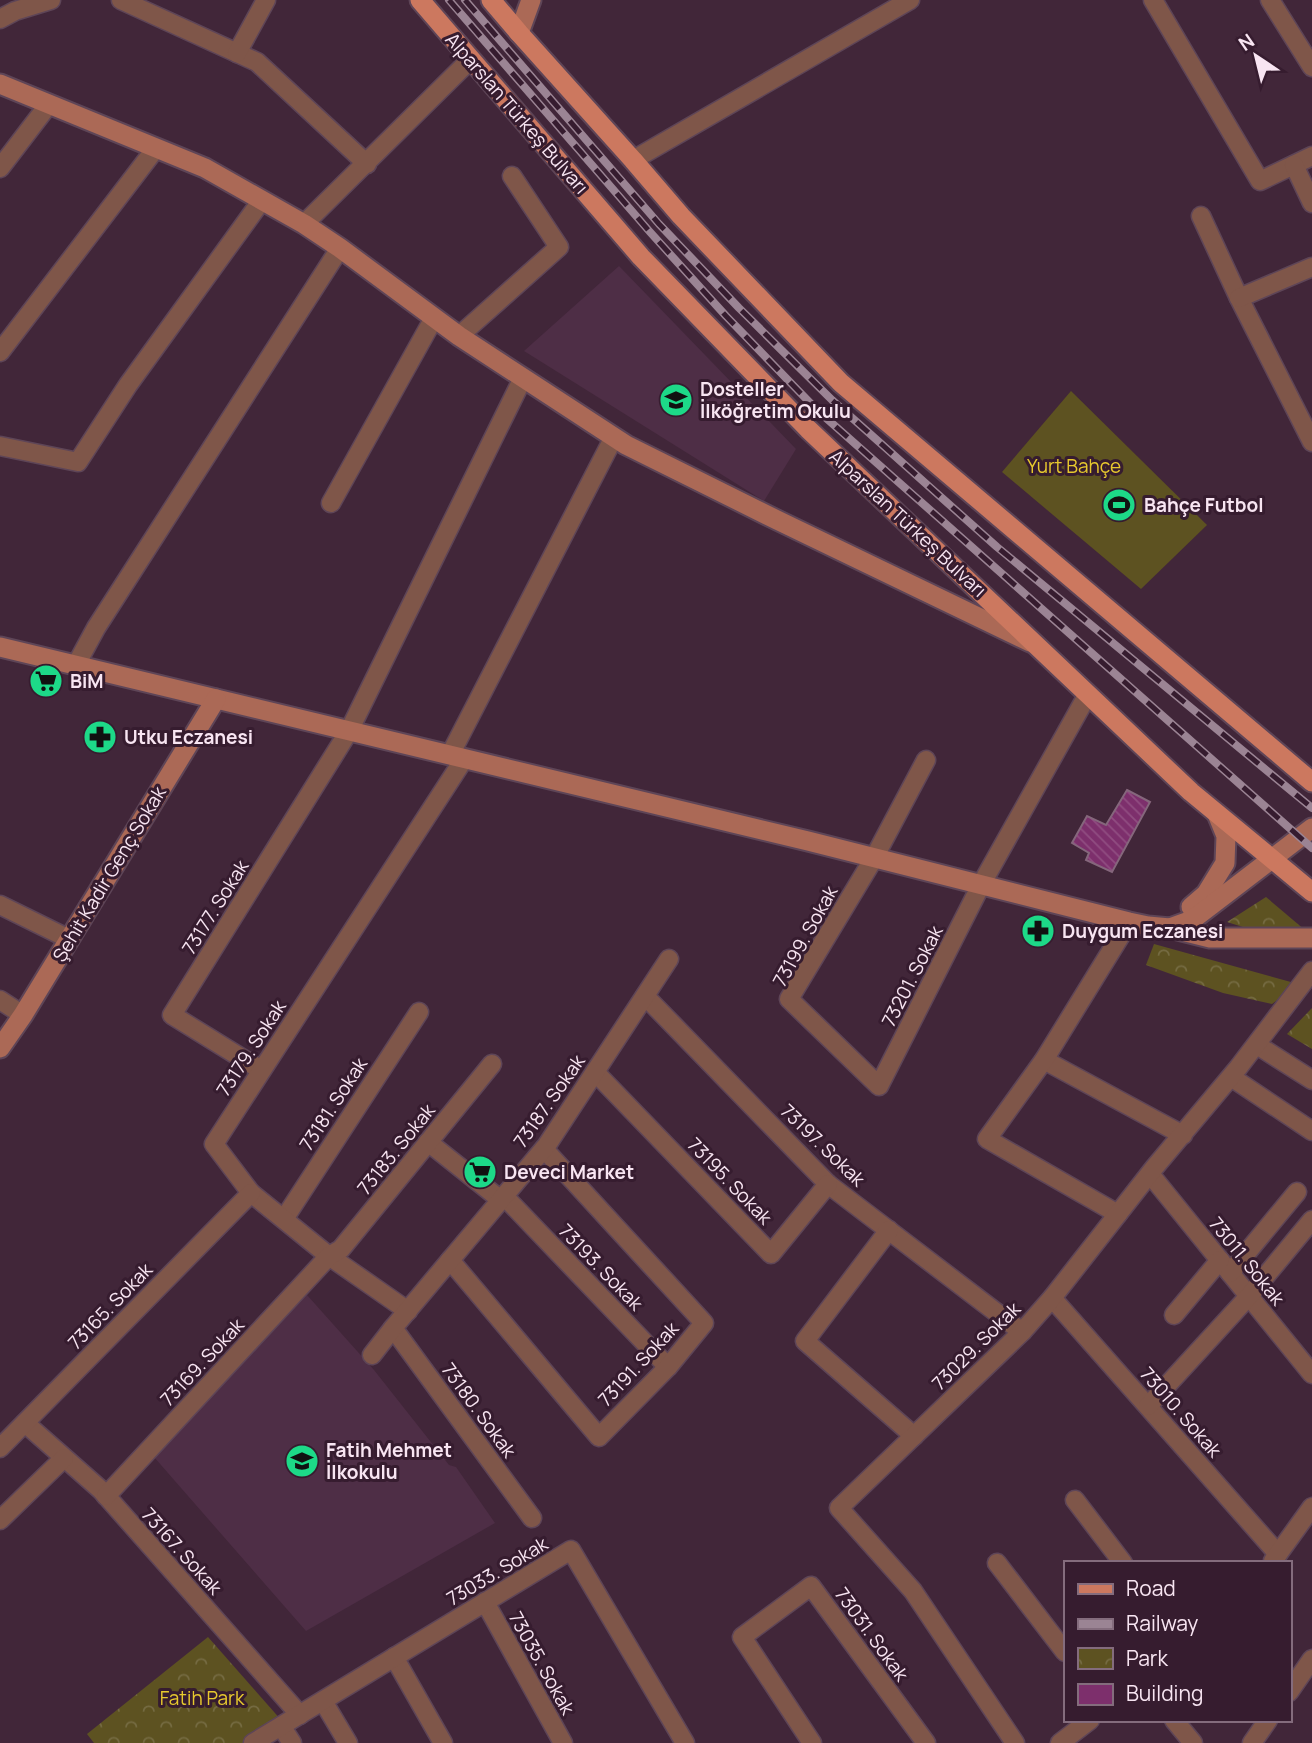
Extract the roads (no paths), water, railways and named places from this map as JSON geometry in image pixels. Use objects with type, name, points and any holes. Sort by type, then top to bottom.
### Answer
[{"type":"main road","name":"Alparslan Türkeş Bulvarı","points":[[420,0],[650,267],[808,429],[1191,792],[1312,892]]},
{"type":"main road","points":[[491,0],[681,216],[841,383],[1312,782]]},
{"type":"main road","points":[[519,33],[531,0]]},
{"type":"main road","points":[[0,84],[205,168],[304,224],[459,336],[626,445],[1036,645]]},
{"type":"main road","points":[[1,649],[457,757],[1129,922],[1210,938],[1312,938]]},
{"type":"main road","name":"Şehit Kadir Genç Sokak","points":[[0,1048],[23,1015],[216,699]]},
{"type":"main road","points":[[1170,928],[1206,894],[1225,863],[1226,836],[1217,814]]},
{"type":"main road","points":[[1170,928],[1192,920],[1312,828]]},
{"type":"street","points":[[0,19],[15,11],[51,0]]},
{"type":"street","points":[[121,0],[257,62],[367,164]]},
{"type":"street","points":[[237,53],[266,0]]},
{"type":"street","points":[[633,160],[910,0]]},
{"type":"street","points":[[1153,0],[1260,181],[1312,156]]},
{"type":"street","points":[[1270,0],[1312,67]]},
{"type":"street","points":[[304,224],[471,59]]},
{"type":"street","points":[[0,168],[49,104]]},
{"type":"street","points":[[0,352],[156,148]]},
{"type":"street","points":[[1294,164],[1312,203]]},
{"type":"street","points":[[459,336],[559,247],[512,176]]},
{"type":"street","points":[[0,446],[78,462],[128,385],[262,200]]},
{"type":"street","points":[[1201,216],[1312,442]]},
{"type":"street","points":[[76,666],[96,628],[340,248]]},
{"type":"street","points":[[1239,298],[1312,267]]},
{"type":"street","points":[[331,503],[434,318]]},
{"type":"street","points":[[349,731],[523,378]]},
{"type":"street","name":"73179. Sokak","points":[[408,1311],[329,1255],[251,1193],[214,1144],[457,757],[614,437]]},
{"type":"street","name":"73201. Sokak","points":[[879,1086],[981,885],[1088,694]]},
{"type":"street","name":"73177. Sokak","points":[[261,1070],[172,1015],[349,731]]},
{"type":"street","points":[[874,858],[926,760]]},
{"type":"street","name":"73199. Sokak","points":[[874,858],[789,999],[879,1086]]},
{"type":"street","points":[[0,905],[69,939]]},
{"type":"street","points":[[1118,1213],[987,1139],[1044,1060],[1129,922]]},
{"type":"street","name":"73187. Sokak","points":[[372,1355],[544,1149],[669,959]]},
{"type":"street","name":"73029. Sokak","points":[[1015,1743],[913,1591],[839,1508],[1022,1332],[1052,1298],[1118,1213],[1231,1077],[1312,971]]},
{"type":"street","name":"73197. Sokak","points":[[645,996],[828,1184],[1022,1332]]},
{"type":"street","points":[[0,1000],[23,1015]]},
{"type":"street","name":"73181. Sokak","points":[[284,1219],[419,1012]]},
{"type":"street","points":[[1256,1045],[1312,1080]]},
{"type":"street","points":[[1044,1060],[1182,1135]]},
{"type":"street","name":"73183. Sokak","points":[[329,1255],[341,1249],[492,1064]]},
{"type":"street","name":"73195. Sokak","points":[[595,1072],[771,1254],[828,1184]]},
{"type":"street","points":[[1231,1077],[1312,1131]]},
{"type":"street","name":"73193. Sokak","points":[[428,1142],[503,1198],[668,1367]]},
{"type":"street","name":"73191. Sokak","points":[[450,1259],[599,1437],[668,1367],[704,1323],[544,1149]]},
{"type":"street","name":"73011. Sokak","points":[[1150,1174],[1312,1374]]},
{"type":"street","points":[[1174,1315],[1297,1192]]},
{"type":"street","name":"73165. Sokak","points":[[0,1448],[251,1193]]},
{"type":"street","points":[[1148,1406],[1249,1296],[1312,1220]]},
{"type":"street","points":[[889,1230],[805,1341],[914,1436]]},
{"type":"street","name":"73169. Sokak","points":[[106,1496],[329,1255]]},
{"type":"street","name":"73010. Sokak","points":[[1052,1298],[1148,1406],[1275,1558]]},
{"type":"street","name":"73180. Sokak","points":[[393,1328],[532,1518]]},
{"type":"street","name":"73167. Sokak","points":[[25,1423],[106,1496],[300,1715]]},
{"type":"street","points":[[0,1520],[64,1458]]},
{"type":"street","points":[[1075,1500],[1121,1561]]},
{"type":"street","points":[[1275,1558],[1312,1507]]},
{"type":"street","name":"73033. Sokak","points":[[253,1743],[571,1550],[685,1743]]},
{"type":"street","points":[[997,1563],[1064,1651]]},
{"type":"street","name":"73031. Sokak","points":[[812,1743],[742,1637],[811,1586],[926,1743]]},
{"type":"street","name":"73035. Sokak","points":[[485,1602],[563,1743]]},
{"type":"street","points":[[394,1657],[443,1743]]},
{"type":"street","points":[[1291,1689],[1312,1660]]},
{"type":"street","points":[[323,1701],[348,1743]]},
{"type":"street","points":[[1060,1743],[1087,1722]]},
{"type":"street","points":[[1176,1722],[1193,1743]]},
{"type":"street","points":[[1252,1743],[1267,1722]]},
{"type":"street","points":[[281,1726],[292,1743]]},
{"type":"railway","points":[[449,0],[650,232],[817,410],[1312,848]]},
{"type":"railway","points":[[465,0],[659,224],[832,400],[997,547],[1312,808]]},
{"type":"place","name":"Dosteller İlköğretim Okulu","points":[[676,400]]},
{"type":"place","name":"Bahçe Futbol","points":[[1119,505]]},
{"type":"place","name":"BiM","points":[[46,681]]},
{"type":"place","name":"Utku Eczanesi","points":[[100,737]]},
{"type":"place","name":"Duygum Eczanesi","points":[[1038,931]]},
{"type":"place","name":"Deveci Market","points":[[480,1172]]},
{"type":"place","name":"Fatih Mehmet İlkokulu","points":[[302,1461]]},
{"type":"park label","name":"Yurt Bahçe","points":[[1074,466]]},
{"type":"park label","name":"Fatih Park","points":[[202,1698]]}]
